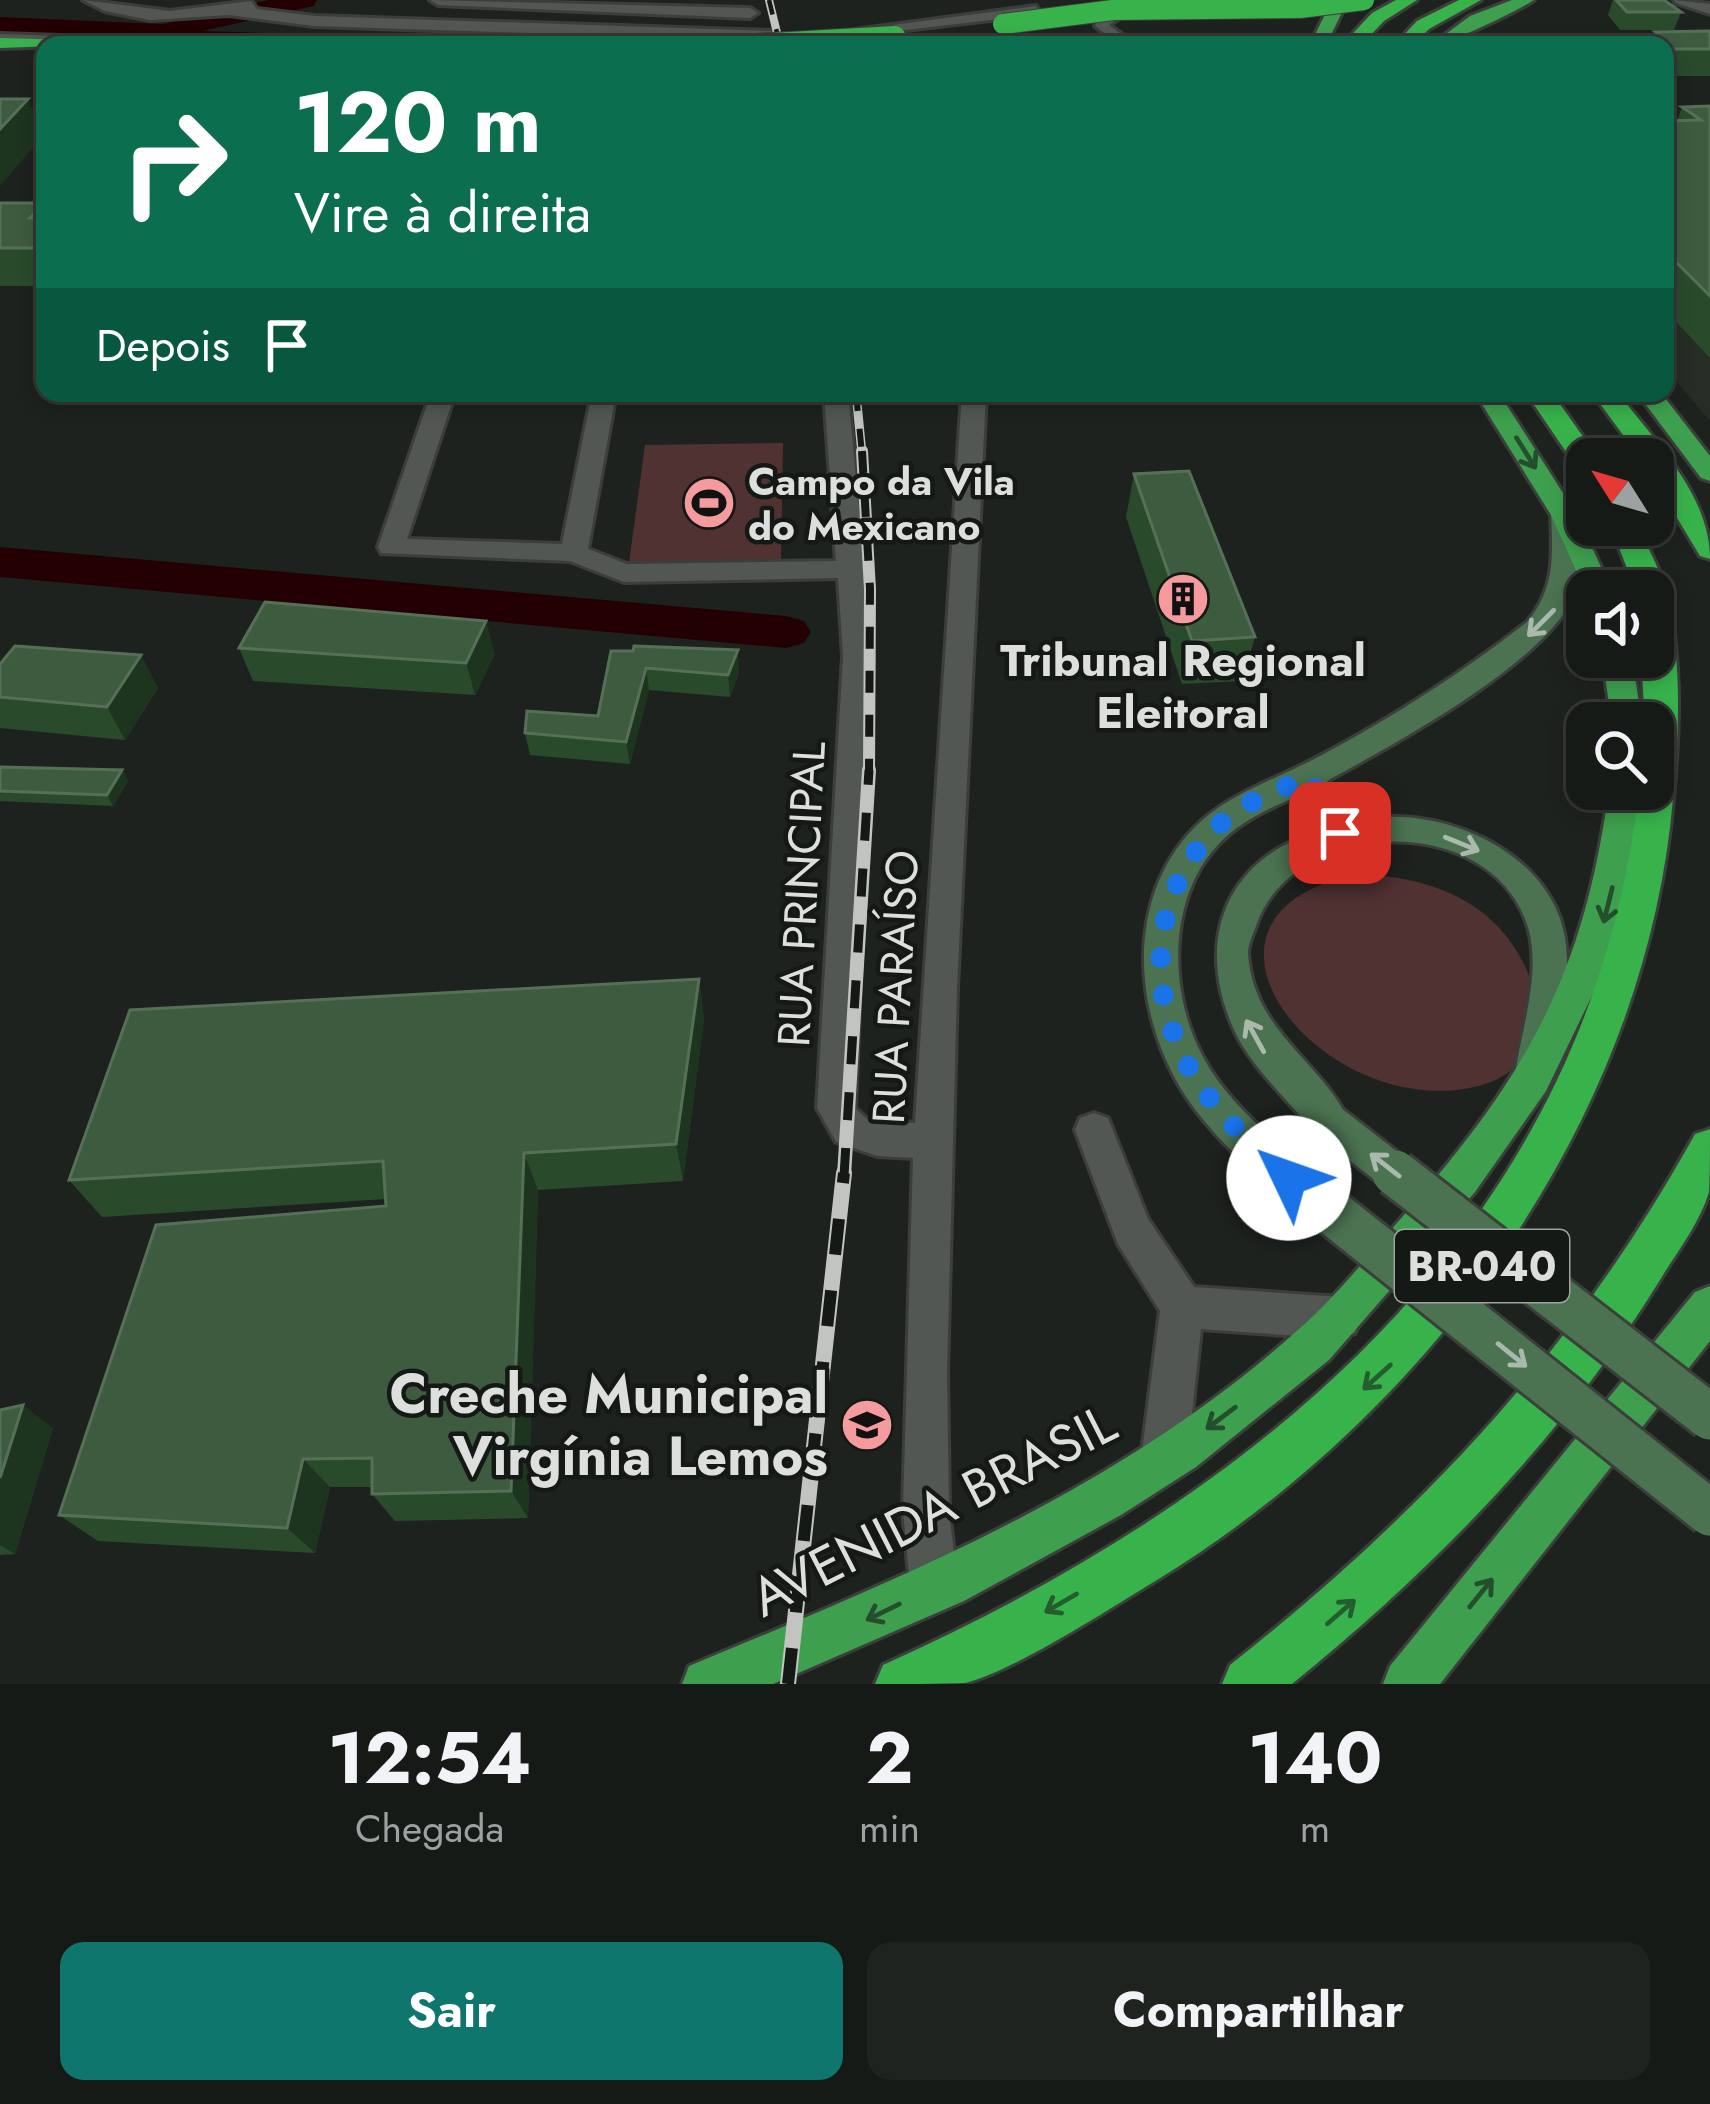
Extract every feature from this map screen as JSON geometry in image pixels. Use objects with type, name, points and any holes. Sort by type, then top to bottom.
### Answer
[{"type":"highway","points":[[1320,36],[1340,0]]},
{"type":"highway","points":[[855,36],[946,32],[1112,10],[1300,8],[1364,0]]},
{"type":"highway","points":[[1360,36],[1378,17],[1408,0]]},
{"type":"highway","points":[[1412,36],[1472,0]]},
{"type":"highway","points":[[1452,36],[1476,19],[1526,0]]},
{"type":"highway","points":[[861,30],[1161,36]]},
{"type":"highway","points":[[0,41],[36,43]]},
{"type":"highway","points":[[1674,46],[1710,47]]},
{"type":"highway","points":[[1674,49],[1710,47]]},
{"type":"highway","points":[[0,53],[36,54]]},
{"type":"highway","points":[[1493,402],[1564,514],[1589,570]]},
{"type":"highway","points":[[1545,402],[1570,438]]},
{"type":"highway","points":[[1612,402],[1657,461],[1710,550]]},
{"type":"highway","points":[[1656,402],[1710,473]]},
{"type":"highway","name":"BR-040","points":[[902,1684],[981,1649],[1224,1505],[1404,1353],[1544,1186],[1594,1100],[1639,999],[1667,902],[1682,759],[1671,678]]},
{"type":"highway","name":"AVENIDA BRASIL","points":[[707,1684],[818,1644],[1105,1500],[1312,1346],[1474,1166],[1532,1087],[1586,977],[1611,902],[1622,810]]},
{"type":"highway","name":"BR-040","points":[[1249,1684],[1339,1615],[1456,1507],[1542,1411],[1628,1296],[1710,1153]]},
{"type":"highway","points":[[1408,1684],[1710,1307]]},
{"type":"main road","points":[[1564,514],[1566,582],[1558,606],[1537,629],[1309,777],[1230,814],[1202,843],[1175,884],[1162,921],[1159,962],[1169,1024],[1190,1070],[1235,1130],[1710,1513]]},
{"type":"main road","points":[[1309,777],[1340,833]]},
{"type":"main road","points":[[1532,1087],[1549,952],[1545,923],[1531,895],[1478,850],[1415,829],[1340,833],[1266,868],[1240,900],[1229,941],[1232,982],[1249,1030],[1280,1078],[1330,1123],[1710,1417]]},
{"type":"street","points":[[91,0],[136,16],[235,11],[283,0]]},
{"type":"street","points":[[270,18],[340,0]]},
{"type":"street","points":[[438,0],[750,7]]},
{"type":"street","points":[[984,0],[999,17]]},
{"type":"street","points":[[796,36],[1131,4],[1252,0]]},
{"type":"street","points":[[1682,0],[1710,9]]},
{"type":"street","points":[[827,36],[944,29],[1131,4],[1319,1],[1332,19]]},
{"type":"street","points":[[507,29],[530,4]]},
{"type":"street","points":[[1116,36],[1102,26],[1131,4]]},
{"type":"street","points":[[235,11],[270,18],[644,36]]},
{"type":"street","points":[[0,41],[36,42]]},
{"type":"street","points":[[440,402],[391,547],[574,553],[624,573],[850,569],[837,402]]},
{"type":"street","points":[[574,553],[602,402]]},
{"type":"street","name":"RUA PARAÍSO","points":[[934,1586],[926,1511],[925,1425],[939,988],[973,402]]},
{"type":"street","name":"RUA PRINCIPAL","points":[[850,569],[858,656],[837,1118],[862,1136],[936,1141]]},
{"type":"street","points":[[1094,1130],[1132,1230],[1182,1307],[1164,1460]]},
{"type":"street","points":[[1182,1307],[1340,1318]]},
{"type":"shaded area","points":[[1674,121],[1710,121],[1710,421],[1674,379]]},
{"type":"shaded area","name":"Campo da Vila do Mexicano","points":[[783,443],[781,560],[629,563],[645,445]]},
{"type":"shaded area","points":[[1358,874],[1406,879],[1465,901],[1502,931],[1520,956],[1537,1012],[1533,1038],[1521,1061],[1498,1079],[1464,1089],[1408,1088],[1356,1071],[1312,1042],[1280,1005],[1265,966],[1270,928],[1300,896]]},
{"type":"building","points":[[1616,0],[1664,0],[1681,12],[1627,12]]},
{"type":"building","points":[[1710,31],[1710,49],[1674,49],[1674,36],[1655,32]]},
{"type":"building","points":[[0,99],[28,99],[0,129]]},
{"type":"building","points":[[1710,106],[1710,296],[1674,260],[1674,121],[1701,120],[1682,107]]},
{"type":"building","points":[[0,203],[36,203],[30,218],[36,218],[36,248],[0,248]]},
{"type":"building","points":[[1189,471],[1255,637],[1192,641],[1134,474]]},
{"type":"building","points":[[265,602],[486,621],[466,663],[239,648]]},
{"type":"building","points":[[15,646],[141,655],[107,707],[0,697],[0,664]]},
{"type":"building","points":[[634,646],[738,650],[728,675],[646,668],[626,742],[525,733],[527,711],[598,716],[611,651],[633,651]]},
{"type":"building","points":[[0,767],[122,770],[107,795],[0,791]]},
{"type":"building","points":[[699,979],[676,1144],[524,1153],[511,1491],[372,1494],[372,1458],[303,1459],[287,1528],[59,1515],[156,1225],[386,1206],[383,1161],[69,1180],[130,1010]]},
{"type":"building","points":[[23,1405],[0,1478],[0,1410]]},
{"type":"waterway","points":[[0,25],[163,32],[304,0]]},
{"type":"waterway","points":[[163,32],[284,36]]},
{"type":"waterway","points":[[0,562],[786,632]]},
{"type":"railway","points":[[769,0],[778,36]]},
{"type":"railway","points":[[857,402],[862,454]]},
{"type":"railway","points":[[862,451],[870,589],[869,773]]},
{"type":"railway","points":[[844,1176],[869,770]]},
{"type":"railway","points":[[788,1684],[844,1173]]},
{"type":"place","name":"Campo da Vila do Mexicano","points":[[709,503]]},
{"type":"place","name":"Tribunal Regional Eleitoral","points":[[1183,599]]},
{"type":"place","name":"Creche Municipal Virgínia Lemos","points":[[867,1425]]},
{"type":"route","points":[[1289,1178],[1235,1130],[1190,1070],[1169,1024],[1159,962],[1162,921],[1175,884],[1202,843],[1230,814],[1309,777],[1340,833]]}]
